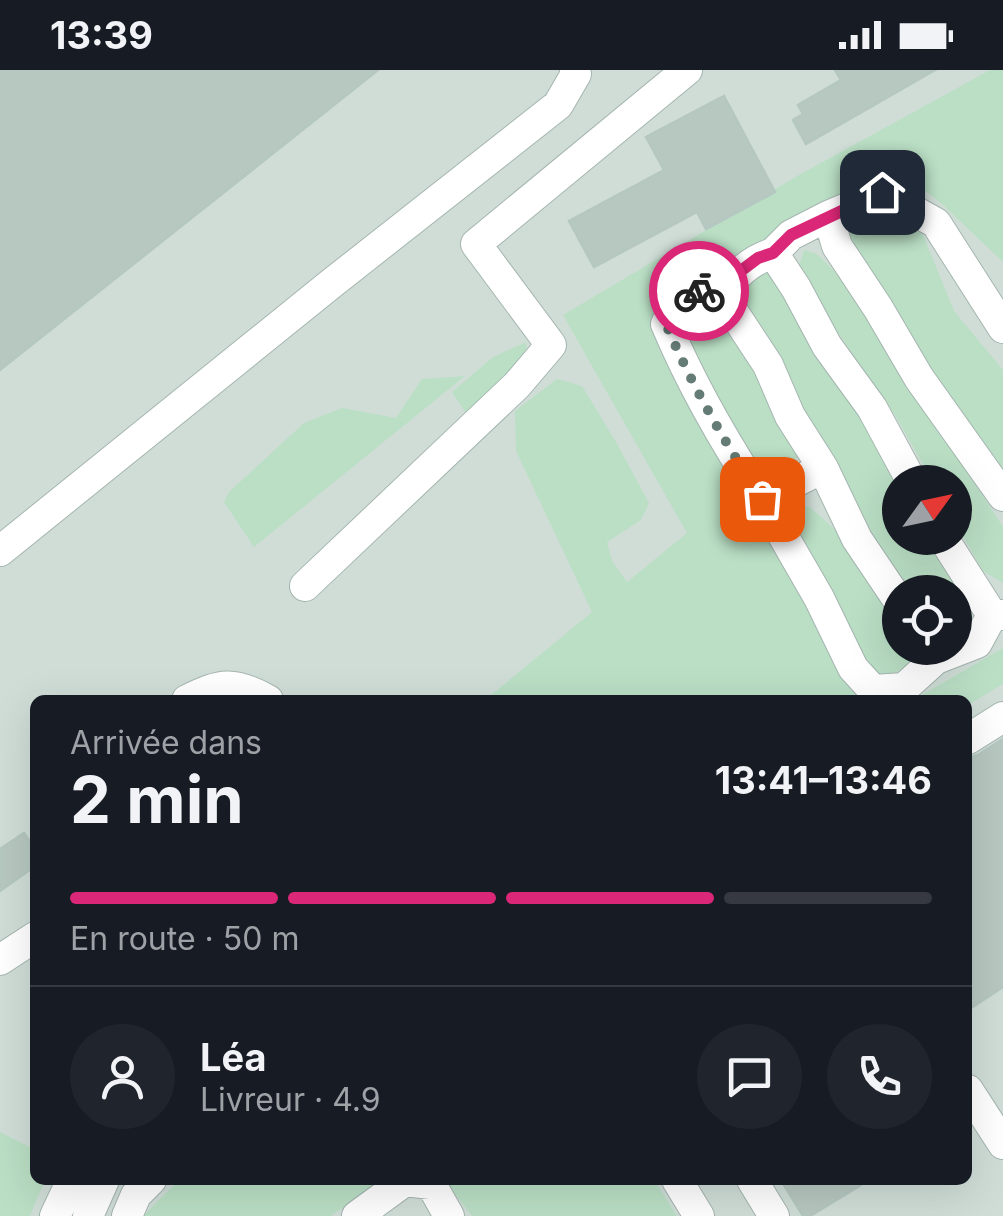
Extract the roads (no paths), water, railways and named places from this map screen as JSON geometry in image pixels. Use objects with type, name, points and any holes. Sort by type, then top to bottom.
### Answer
[{"type":"street","points":[[0,551],[558,105],[575,70]]},
{"type":"street","points":[[305,586],[517,385],[551,345],[476,244],[687,70]]},
{"type":"street","points":[[722,296],[734,276],[758,258],[773,253],[791,235],[882,192],[936,223],[1003,328]]},
{"type":"street","points":[[828,216],[838,246],[919,378],[1003,496]]},
{"type":"street","points":[[773,253],[827,346],[872,408],[903,465]]},
{"type":"street","points":[[882,576],[857,539],[823,468],[790,416],[768,365],[722,296],[702,290],[676,306],[666,324],[686,372],[819,598],[853,668],[873,690],[904,688],[922,665]]},
{"type":"street","points":[[762,499],[823,468]]},
{"type":"street","points":[[956,555],[998,615],[978,644],[972,645]]},
{"type":"street","points":[[196,695],[212,687],[245,688],[258,695]]},
{"type":"street","points":[[972,736],[1003,717]]},
{"type":"street","points":[[0,960],[30,941]]},
{"type":"street","points":[[972,1096],[1003,1144]]},
{"type":"street","points":[[55,1216],[70,1185]]},
{"type":"street","points":[[88,1216],[102,1185]]},
{"type":"street","points":[[126,1216],[146,1185]]},
{"type":"street","points":[[357,1216],[401,1185]]},
{"type":"street","points":[[432,1185],[449,1216]]},
{"type":"street","points":[[680,1185],[699,1216]]},
{"type":"street","points":[[755,1185],[774,1216]]}]
